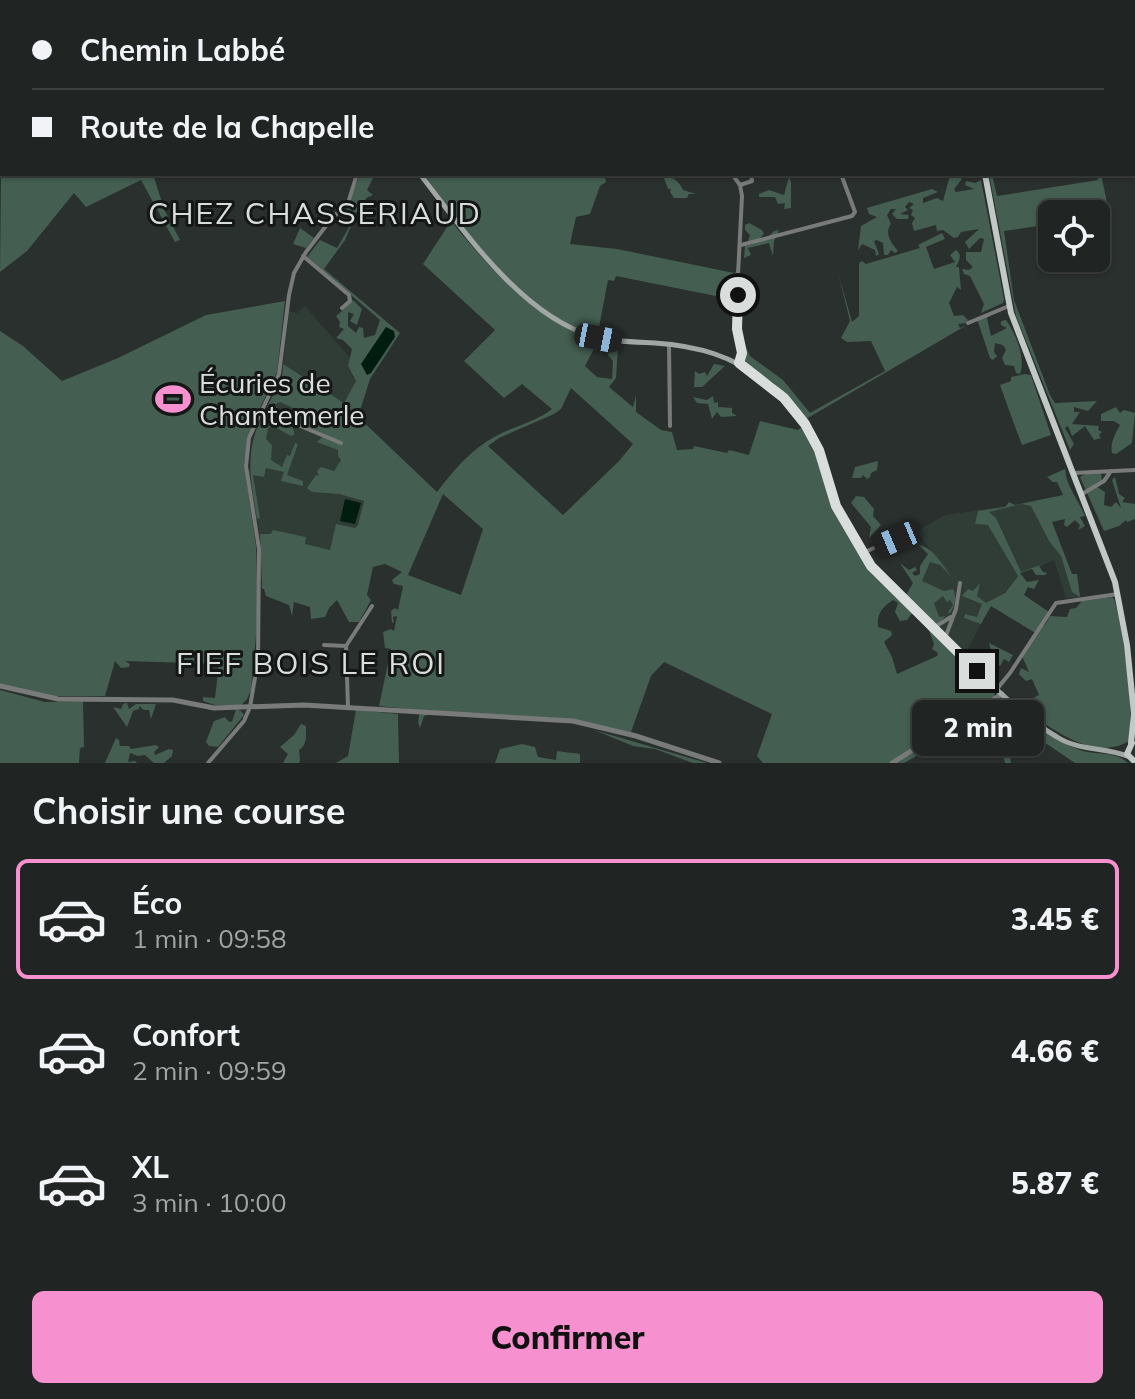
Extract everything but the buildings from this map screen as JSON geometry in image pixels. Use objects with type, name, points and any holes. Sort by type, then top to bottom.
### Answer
[{"type":"main road","points":[[422,176],[484,256],[555,318],[598,338],[700,349],[739,363],[784,398],[805,424],[819,450],[836,506],[862,554],[881,579],[1002,694],[1067,743],[1128,756],[1135,762]]},
{"type":"main road","points":[[985,176],[1009,306],[1118,594],[1126,632],[1134,716],[1128,756]]},
{"type":"main road","points":[[1110,751],[1131,744]]},
{"type":"street","points":[[208,763],[234,735],[250,707],[259,645],[259,549],[246,466],[249,438],[279,374],[294,273],[332,218],[348,203],[356,176]]},
{"type":"street","points":[[733,176],[740,185],[741,245],[736,314],[742,353],[739,363]]},
{"type":"street","points":[[740,185],[752,181],[751,176]]},
{"type":"street","points":[[741,245],[852,216],[855,212],[842,176]]},
{"type":"street","points":[[303,256],[349,295],[350,301],[342,308]]},
{"type":"street","points":[[968,323],[1009,306]]},
{"type":"street","points":[[669,344],[670,426]]},
{"type":"street","points":[[262,410],[341,443]]},
{"type":"street","points":[[1074,473],[1135,470]]},
{"type":"street","points":[[1082,494],[1104,481],[1111,471]]},
{"type":"street","points":[[862,554],[915,529]]},
{"type":"street","points":[[944,639],[956,609],[960,583]]},
{"type":"street","points":[[997,689],[1056,603],[1118,594]]},
{"type":"street","points":[[348,707],[346,646],[372,606]]},
{"type":"street","points":[[933,628],[952,616]]},
{"type":"street","points":[[324,645],[346,646]]},
{"type":"street","points":[[0,686],[58,699],[173,700],[214,708],[304,705],[573,721],[636,736],[719,763]]},
{"type":"street","points":[[892,763],[1002,694]]},
{"type":"shaded area","points":[[1,176],[154,176],[164,209],[180,240],[175,242],[141,180],[86,207],[74,193],[27,251],[0,272]]},
{"type":"shaded area","points":[[359,176],[374,176],[367,190],[373,195],[366,198],[364,207],[355,213],[346,210]]},
{"type":"shaded area","points":[[425,176],[604,176],[606,182],[600,186],[590,214],[576,217],[570,244],[617,249],[734,273],[740,237],[736,300],[616,276],[614,281],[608,280],[598,333],[612,337],[583,330],[555,316],[529,297],[504,275]]},
{"type":"shaded area","points":[[661,176],[673,178],[683,190],[696,194],[674,198]]},
{"type":"shaded area","points":[[957,176],[962,179],[954,189],[956,192],[974,189],[965,185],[966,181],[975,183],[981,180],[1004,299],[1003,303],[981,313],[984,304],[970,276],[964,274],[962,269],[973,267],[966,260],[966,252],[981,252],[984,239],[980,238],[969,249],[965,242],[979,229],[961,232],[954,238],[943,230],[937,231],[936,225],[914,231],[912,223],[915,218],[911,215],[913,210],[909,208],[914,204],[909,202],[905,207],[908,210],[900,214],[909,215],[908,219],[897,219],[892,214],[896,209],[891,209],[887,215],[891,224],[889,238],[898,251],[895,253],[891,250],[884,255],[883,243],[877,240],[874,241],[879,254],[876,256],[875,250],[862,244],[858,250],[861,226],[877,217],[869,214],[867,208],[932,189],[938,192],[923,198],[923,203],[937,198],[943,201],[949,179]]},
{"type":"shaded area","points":[[989,176],[992,176],[997,196],[1098,180],[1097,176],[1101,176],[1106,200],[1038,200],[1038,226],[1004,231],[1014,300],[1050,395],[1055,403],[1097,401],[1088,411],[1074,407],[1074,412],[1080,412],[1072,424],[1099,426],[1101,438],[1094,440],[1085,426],[1072,436],[1068,426],[1065,428],[1074,444],[1070,450],[1016,316]]},
{"type":"shaded area","points":[[789,177],[791,208],[784,209],[785,203],[778,204],[775,197],[759,197],[759,194],[769,190],[784,195]]},
{"type":"shaded area","points":[[355,217],[345,240],[324,269],[400,333],[370,379],[358,417],[437,492],[478,447],[552,409],[522,384],[504,398],[464,361],[495,330],[423,264],[451,221],[516,292],[555,321],[598,341],[585,366],[597,377],[612,379],[613,361],[608,355],[612,345],[618,346],[616,378],[609,387],[633,407],[636,396],[636,412],[661,430],[672,432],[677,450],[693,449],[694,446],[749,455],[760,421],[798,430],[803,426],[824,472],[836,514],[872,572],[913,612],[907,620],[900,621],[895,612],[898,603],[893,600],[879,614],[878,627],[891,631],[892,635],[884,642],[897,674],[937,656],[938,653],[932,649],[934,644],[928,628],[994,691],[995,697],[988,705],[996,706],[1004,700],[1069,746],[1086,752],[1117,756],[1128,763],[1075,763],[1044,742],[1010,755],[1011,763],[1005,763],[997,727],[988,715],[904,763],[763,763],[757,756],[772,714],[664,662],[651,676],[631,732],[651,739],[564,719],[435,713],[424,716],[420,728],[420,710],[379,706],[391,649],[385,648],[383,632],[394,631],[397,616],[393,617],[392,623],[391,611],[395,608],[398,610],[403,586],[394,584],[392,580],[402,572],[385,564],[373,567],[367,595],[371,600],[359,622],[349,622],[337,600],[325,617],[311,619],[310,607],[294,602],[292,616],[289,605],[266,596],[262,589],[260,534],[271,534],[273,530],[306,537],[305,544],[330,550],[336,524],[355,528],[364,501],[339,494],[312,492],[307,488],[316,475],[319,476],[317,471],[321,467],[334,471],[341,460],[338,450],[317,442],[324,435],[294,421],[295,409],[280,402],[276,404],[277,409],[291,415],[289,419],[267,407],[282,377],[283,364],[344,403],[356,381],[348,366],[352,349],[336,338],[344,329],[339,327],[336,316],[345,303],[353,300],[362,309],[357,325],[350,321],[354,314],[348,312],[348,326],[356,333],[359,327],[363,328],[364,338],[375,335],[380,320],[307,257],[320,240],[337,248]],"holes":[[[571,388],[633,444],[563,515],[488,446],[554,414],[561,409]],[[443,494],[483,529],[461,595],[408,575]]]},
{"type":"shaded area","points":[[749,223],[762,230],[764,234],[760,238],[767,238],[779,230],[773,256],[769,243],[748,248],[751,255],[744,258],[745,246],[753,244],[748,241],[750,235],[745,230],[745,225]]},
{"type":"shaded area","points":[[300,228],[314,238],[306,248],[293,244]]},
{"type":"shaded area","points":[[942,233],[945,239],[926,247],[934,269],[955,262],[950,255],[956,250],[959,254],[956,267],[959,267],[961,290],[957,287],[949,303],[954,316],[963,315],[968,320],[958,324],[960,328],[967,325],[806,419],[774,383],[745,364],[740,334],[750,356],[783,380],[810,413],[885,371],[871,341],[847,342],[841,338],[850,321],[838,273],[852,322],[859,316],[859,263],[862,261],[866,264],[920,248],[918,245]]},
{"type":"shaded area","points":[[285,301],[277,372],[252,425],[244,464],[256,546],[258,614],[251,690],[247,699],[241,705],[215,705],[203,701],[203,697],[215,698],[219,664],[125,661],[130,664],[129,667],[121,668],[115,661],[105,696],[49,696],[0,684],[0,331],[23,346],[62,381],[118,358],[206,315]]},
{"type":"shaded area","points":[[305,306],[352,360],[348,367],[356,381],[345,404],[441,496],[434,509],[385,564],[260,536],[249,472],[256,431],[282,377],[289,311],[297,313]]},
{"type":"shaded area","points":[[994,313],[987,318],[991,336],[1007,328],[1001,325],[1001,321],[1006,320],[1019,346],[1022,361],[1020,374],[1016,373],[1014,366],[1005,365],[1002,358],[1006,350],[1003,345],[995,343],[997,356],[993,360],[990,358],[977,319]]},
{"type":"shaded area","points":[[386,327],[394,331],[395,337],[367,375],[361,364]]},
{"type":"shaded area","points":[[714,364],[725,366],[702,387],[694,387],[695,371],[699,374],[705,372],[707,376]]},
{"type":"shaded area","points":[[1031,375],[1051,435],[1022,445],[1000,385],[1011,381],[1011,377]]},
{"type":"shaded area","points":[[713,396],[718,407],[732,408],[732,413],[737,416],[721,417],[717,412],[712,419],[708,404],[697,403],[693,397],[707,400]]},
{"type":"shaded area","points":[[1116,407],[1120,413],[1124,410],[1135,413],[1132,443],[1116,454],[1112,453],[1112,446],[1120,425],[1114,421],[1101,421],[1101,414]]},
{"type":"shaded area","points":[[264,414],[292,426],[294,435],[291,436],[273,426],[268,428],[266,439],[272,445],[271,460],[282,467],[295,443],[298,444],[287,475],[303,481],[303,486],[281,481],[284,472],[266,468],[264,477],[253,475],[260,518],[257,519],[250,466],[253,440]]},
{"type":"shaded area","points":[[878,461],[877,470],[867,479],[863,475],[852,478],[855,467]]},
{"type":"shaded area","points":[[1065,469],[1070,487],[1085,516],[1080,517],[1085,526],[1078,530],[1080,525],[1075,520],[1067,527],[1064,525],[1065,519],[1052,522],[1072,574],[1077,574],[1080,597],[1072,592],[1061,556],[1049,541],[1031,506],[1021,504],[989,512],[996,518],[1021,572],[1051,561],[1039,566],[1047,573],[1045,575],[1036,575],[1032,569],[1020,573],[1027,582],[1039,580],[1034,589],[1028,587],[1024,595],[1049,612],[1044,627],[1050,616],[1067,617],[1070,609],[1076,608],[1082,601],[1114,599],[1124,649],[1130,709],[1129,741],[1115,747],[1101,748],[1071,739],[1020,705],[1039,695],[1032,679],[1026,681],[1019,674],[1021,668],[1029,672],[1022,656],[1037,634],[991,606],[981,624],[964,618],[965,614],[977,617],[982,604],[962,596],[968,589],[973,591],[980,583],[977,596],[986,603],[1005,593],[1018,576],[988,525],[975,524],[978,511],[1005,507],[1009,502],[1015,505],[1063,495],[1057,482],[1047,477]]},
{"type":"shaded area","points":[[1087,473],[1101,473],[1102,480],[1094,485],[1105,492],[1104,505],[1111,507],[1116,502],[1121,508],[1112,480],[1115,477],[1119,494],[1125,498],[1122,502],[1135,504],[1135,519],[1104,531],[1080,477]]},
{"type":"shaded area","points":[[856,496],[864,497],[881,525],[869,538],[871,527],[851,503]]},
{"type":"shaded area","points":[[345,499],[361,503],[355,524],[340,521]]},
{"type":"shaded area","points":[[1034,502],[1051,522],[1072,574],[1077,574],[1080,597],[1066,598],[1054,560],[1020,573],[993,608],[990,606],[965,655],[907,599],[931,551],[917,531],[945,515]]},
{"type":"shaded area","points":[[919,545],[934,554],[952,577],[940,565],[930,562],[922,581],[944,591],[953,589],[954,592],[955,602],[950,613],[953,605],[950,600],[947,602],[943,596],[934,603],[939,617],[946,616],[936,625],[925,618],[906,595],[913,583],[900,563],[909,570],[915,567],[917,570],[912,573],[915,576],[920,574],[920,566],[928,554]]},
{"type":"shaded area","points":[[989,643],[1013,655],[1009,662],[1004,659],[1000,666],[990,659],[994,651]]},
{"type":"shaded area","points":[[0,690],[45,702],[83,701],[84,747],[80,748],[79,763],[0,763]]},
{"type":"shaded area","points":[[127,703],[129,709],[136,704],[156,704],[151,719],[149,710],[139,706],[133,711],[127,727],[113,707],[121,709]]},
{"type":"shaded area","points":[[236,709],[244,715],[218,747],[209,746],[206,742],[214,721],[225,717],[232,722]]},
{"type":"shaded area","points":[[356,710],[398,714],[399,763],[336,763],[348,756]]},
{"type":"shaded area","points":[[301,724],[306,726],[306,737],[299,750],[299,763],[283,763],[288,754],[280,747]]},
{"type":"shaded area","points":[[594,730],[707,763],[693,763],[655,749],[633,746]]},
{"type":"shaded area","points":[[116,738],[120,746],[131,749],[156,745],[159,747],[155,755],[169,749],[173,750],[172,756],[164,763],[154,763],[145,755],[130,753],[128,762],[137,763],[105,763]]},
{"type":"shaded area","points":[[522,744],[535,747],[538,757],[556,760],[557,751],[580,754],[580,763],[495,763],[500,749]]},
{"type":"place","name":"Écuries de Chantemerle","points":[[173,399]]},
{"type":"district","name":"CHEZ CHASSERIAUD","points":[[315,214]]},
{"type":"district","name":"FIEF BOIS LE ROI","points":[[311,664]]},
{"type":"route","points":[[738,295],[737,329],[742,353],[739,363],[784,398],[813,436],[842,519],[881,579],[977,671]]}]
